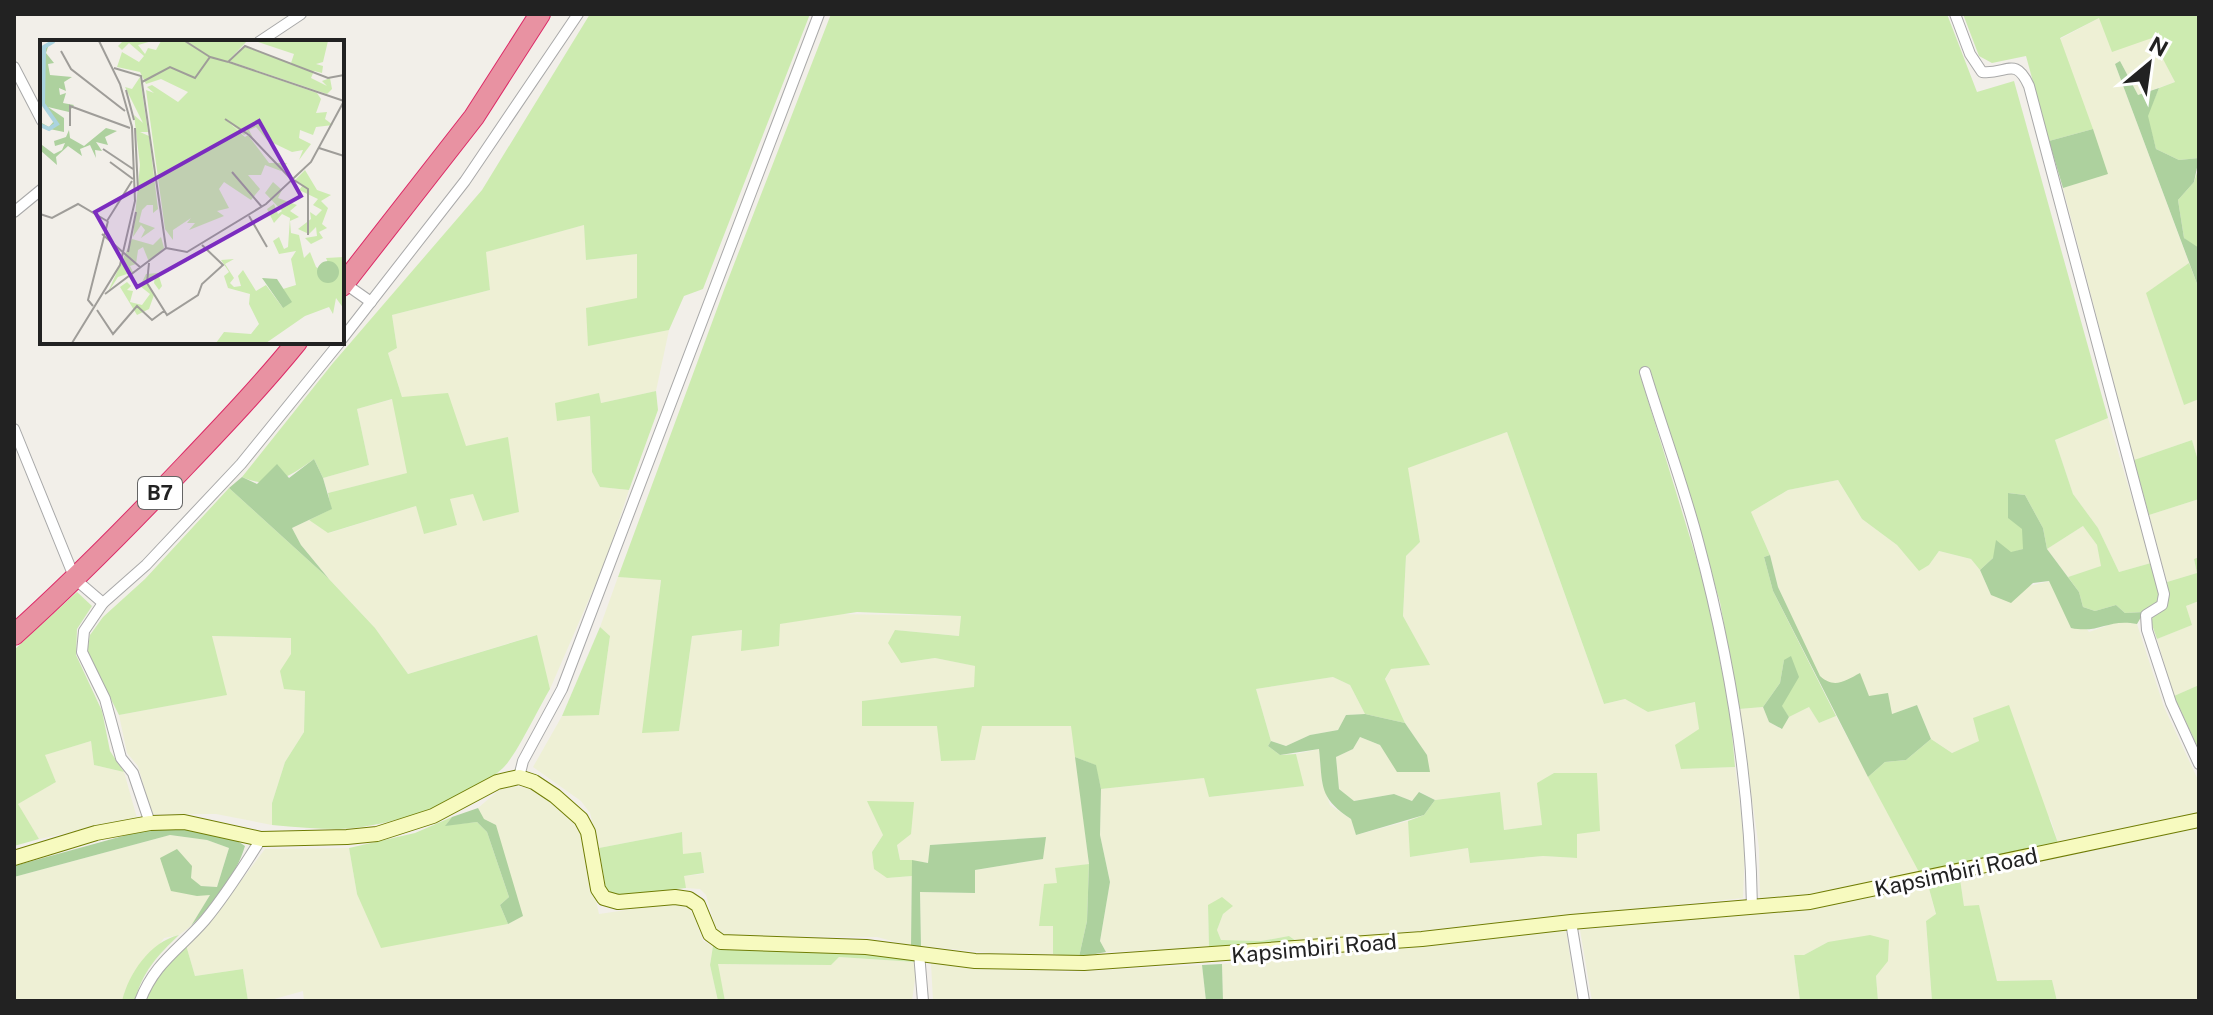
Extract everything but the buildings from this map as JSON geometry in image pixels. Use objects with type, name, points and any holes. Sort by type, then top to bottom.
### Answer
[{"type":"highway","points":[[344,284],[474,117],[540,14]]},
{"type":"highway","name":"B7","points":[[14,635],[75,579],[234,414],[295,344]]},
{"type":"street","points":[[262,40],[301,14]]},
{"type":"street","points":[[344,337],[465,181],[578,14]]},
{"type":"street","points":[[14,858],[96,833],[150,823],[184,822],[261,839],[377,834],[433,816],[497,782],[519,777],[523,761],[562,689],[819,14]]},
{"type":"street","points":[[1955,14],[1970,54],[1982,72],[2017,68],[2024,74],[2029,86],[2164,594],[2162,605],[2146,615],[2147,630],[2171,703],[2199,764]]},
{"type":"street","points":[[14,67],[40,117]]},
{"type":"street","points":[[14,212],[40,191]]},
{"type":"street","points":[[344,286],[371,302]]},
{"type":"street","points":[[150,823],[133,773],[121,758],[105,699],[82,652],[84,631],[103,603],[166,545],[241,464],[339,344]]},
{"type":"street","points":[[1645,372],[1697,536],[1730,681],[1751,849],[1752,907]]},
{"type":"street","points":[[14,429],[75,579],[103,603]]},
{"type":"street","name":"Kapsimbiri Road","points":[[519,777],[534,782],[555,796],[581,819],[588,832],[598,889],[604,898],[612,902],[675,897],[689,899],[698,905],[710,934],[721,942],[866,947],[975,961],[1084,963],[1422,939],[1571,922],[1810,902],[2199,820]]},
{"type":"street","points":[[140,1001],[147,982],[214,908],[261,839]]},
{"type":"street","points":[[1571,922],[1584,1001]]},
{"type":"street","points":[[919,953],[923,1001]]},
{"type":"green space","points":[[590,14],[810,14],[703,289],[684,296],[669,330],[588,346],[586,308],[637,298],[637,254],[586,260],[584,225],[486,252],[490,290],[392,315],[397,348],[388,353],[402,397],[448,393],[466,446],[508,437],[519,512],[483,521],[473,494],[450,499],[457,525],[424,534],[416,506],[328,533],[309,520],[331,509],[328,493],[407,473],[392,399],[357,409],[369,465],[323,478],[314,459],[288,476],[271,482],[242,477],[333,363],[482,190]]},
{"type":"green space","points":[[831,14],[1947,14],[1977,92],[2014,81],[2108,418],[2055,440],[2073,494],[2098,528],[2119,572],[2151,563],[2160,593],[2158,602],[2144,612],[2125,613],[2116,605],[2095,611],[2083,607],[2079,592],[2068,577],[2101,566],[2097,545],[2083,526],[2047,549],[2043,528],[2025,495],[2008,493],[2023,529],[2023,549],[1993,558],[1980,570],[1971,559],[1939,551],[1929,565],[1919,571],[1897,545],[1862,519],[1838,480],[1788,490],[1751,512],[1770,555],[1764,557],[1773,591],[1836,716],[1819,723],[1809,707],[1789,717],[1782,707],[1784,660],[1780,683],[1763,707],[1739,709],[1720,602],[1649,367],[1639,371],[1706,590],[1730,711],[1735,767],[1681,769],[1675,745],[1699,729],[1695,702],[1648,712],[1625,699],[1604,704],[1507,432],[1408,468],[1420,542],[1406,556],[1403,616],[1430,665],[1391,669],[1385,679],[1405,723],[1365,714],[1350,685],[1333,677],[1256,689],[1271,741],[1268,746],[1280,755],[1296,754],[1304,786],[1209,797],[1204,778],[1101,789],[1095,765],[1075,757],[1071,726],[982,726],[975,760],[941,761],[937,726],[862,726],[862,701],[974,687],[975,666],[935,658],[901,663],[888,643],[895,630],[959,636],[961,616],[857,612],[780,624],[779,646],[741,651],[742,630],[692,636],[679,731],[642,733],[661,580],[618,577],[724,290]]},
{"type":"green space","points":[[1963,14],[2199,14],[2199,158],[2179,160],[2156,149],[2147,116],[2159,88],[2175,82],[2152,38],[2112,52],[2099,18],[2060,38],[2093,129],[2049,141],[2026,56],[1992,63],[1979,56]]},
{"type":"green space","points":[[2099,18],[2152,37],[2175,82],[2138,95],[2120,61],[2115,64],[2189,263],[2147,294],[2184,404],[2199,399],[2199,464],[2192,440],[2134,460],[2063,188],[2107,173],[2060,39]]},
{"type":"green space","points":[[2120,61],[2138,95],[2159,88],[2148,116],[2156,149],[2179,160],[2199,158],[2194,182],[2178,200],[2184,238],[2199,248],[2199,289],[2115,64]]},
{"type":"green space","points":[[2093,129],[2108,174],[2063,188],[2049,141]]},
{"type":"green space","points":[[2199,166],[2197,249],[2184,238],[2178,200],[2194,182]]},
{"type":"green space","points":[[584,225],[587,260],[637,254],[637,298],[588,345],[669,330],[656,391],[601,403],[599,394],[590,416],[592,472],[600,487],[629,490],[606,560],[550,689],[536,635],[408,674],[375,628],[301,545],[292,528],[309,520],[329,533],[416,506],[425,534],[450,499],[474,493],[466,446],[402,397],[388,353],[397,348],[392,315],[490,290],[485,252]]},
{"type":"green space","points":[[2189,263],[2199,289],[2199,399],[2184,405],[2146,293]]},
{"type":"green space","points":[[656,391],[658,410],[629,490],[600,487],[592,472],[590,416],[557,421],[555,403],[599,393],[601,403]]},
{"type":"green space","points":[[393,399],[408,473],[328,493],[323,478],[369,465],[357,409]]},
{"type":"green space","points":[[2108,418],[2151,563],[2119,572],[2098,528],[2073,494],[2055,440]]},
{"type":"green space","points":[[1507,432],[1604,704],[1625,699],[1648,712],[1696,702],[1699,729],[1681,769],[1735,767],[1745,845],[1743,898],[1299,943],[1289,936],[1261,941],[1221,940],[1217,930],[1223,914],[1208,905],[1209,948],[1106,952],[1100,941],[1110,882],[1100,835],[1101,789],[1204,778],[1210,797],[1303,786],[1296,754],[1319,749],[1322,782],[1330,805],[1351,819],[1356,835],[1408,821],[1411,857],[1468,848],[1470,863],[1543,856],[1577,858],[1577,834],[1554,773],[1538,783],[1542,825],[1504,830],[1499,792],[1435,800],[1420,792],[1412,801],[1394,794],[1353,801],[1339,789],[1336,757],[1353,749],[1360,737],[1380,745],[1398,772],[1427,755],[1405,723],[1385,680],[1391,669],[1429,665],[1403,616],[1406,556],[1420,542],[1407,468]]},
{"type":"green space","points":[[2192,440],[2199,464],[2199,499],[2149,515],[2134,460]]},
{"type":"green space","points":[[314,459],[332,509],[292,528],[301,545],[329,579],[229,488],[242,477],[257,484],[277,464],[289,478]]},
{"type":"green space","points":[[1838,480],[1862,519],[1897,545],[1919,570],[1929,565],[1939,551],[1971,559],[1980,570],[1991,595],[2050,581],[2089,632],[2120,621],[2137,624],[2164,707],[2199,782],[2199,815],[2058,843],[2051,820],[1980,741],[1952,753],[1931,739],[1917,705],[1892,714],[1869,697],[1840,684],[1827,683],[1819,676],[1778,587],[1770,555],[1751,512],[1788,490]]},
{"type":"green space","points":[[229,488],[329,579],[375,628],[408,674],[537,635],[550,689],[503,768],[448,802],[380,824],[339,829],[272,825],[272,803],[285,762],[304,732],[305,691],[284,689],[280,671],[291,654],[291,638],[212,636],[227,695],[119,715],[87,652],[90,635],[103,617],[145,579]]},
{"type":"green space","points":[[2008,493],[2025,495],[2043,528],[2047,549],[2079,592],[2083,607],[2095,611],[2116,605],[2125,613],[2144,612],[2137,624],[2071,628],[2049,581],[2033,583],[2011,603],[1991,595],[1980,570],[1993,558],[1996,540],[2011,552],[2023,549],[2022,529],[2008,518]]},
{"type":"green space","points":[[2199,499],[2199,557],[2194,559],[2197,573],[2167,582],[2149,515]]},
{"type":"green space","points":[[2083,526],[2097,545],[2102,566],[2068,577],[2047,549]]},
{"type":"green space","points":[[1770,555],[1778,587],[1820,676],[1835,683],[1860,673],[1869,696],[1888,693],[1892,714],[1917,705],[1931,739],[1906,760],[1885,762],[1868,777],[1773,591],[1764,557]]},
{"type":"green space","points":[[2199,557],[2199,601],[2186,606],[2192,625],[2157,639],[2151,622],[2168,602],[2167,582],[2197,573],[2194,559]]},
{"type":"green space","points":[[618,577],[661,579],[643,732],[679,730],[692,636],[742,630],[741,650],[780,624],[834,614],[961,616],[960,636],[895,630],[901,663],[935,658],[976,666],[974,688],[862,701],[862,726],[938,726],[941,761],[982,726],[1072,726],[1089,864],[1055,869],[1058,883],[1039,926],[1053,926],[1053,954],[990,953],[921,946],[920,892],[975,893],[975,870],[1043,859],[1045,837],[930,845],[929,863],[900,860],[897,844],[868,801],[883,835],[872,852],[887,878],[912,876],[911,946],[877,937],[726,936],[717,932],[706,895],[700,889],[686,888],[683,876],[704,874],[683,855],[682,832],[599,848],[590,813],[581,801],[533,767],[562,716],[599,714],[610,636],[600,627]]},
{"type":"green space","points":[[77,592],[92,606],[77,629],[76,655],[102,711],[110,751],[124,772],[94,765],[91,741],[45,755],[56,782],[18,804],[39,839],[14,846],[14,650]]},
{"type":"green space","points":[[2199,601],[2199,685],[2174,696],[2157,639],[2191,625],[2186,606]]},
{"type":"green space","points":[[600,627],[610,636],[599,715],[562,716]]},
{"type":"green space","points":[[211,636],[291,638],[291,654],[305,691],[304,732],[285,762],[272,803],[272,825],[216,814],[152,814],[138,766],[127,753],[119,715],[226,695]]},
{"type":"green space","points":[[1791,656],[1799,677],[1782,706],[1789,717],[1782,729],[1769,722],[1763,707],[1780,683],[1784,660]]},
{"type":"green space","points":[[1333,677],[1350,685],[1365,714],[1346,715],[1338,730],[1310,735],[1286,746],[1271,741],[1256,689]]},
{"type":"green space","points":[[2199,685],[2199,750],[2174,696]]},
{"type":"green space","points":[[2009,705],[2058,843],[1920,874],[1868,777],[1885,762],[1906,760],[1931,739],[1952,753],[1979,741],[1973,718]]},
{"type":"green space","points":[[1763,707],[1769,722],[1781,729],[1789,717],[1809,707],[1819,723],[1836,716],[1920,874],[1826,893],[1760,899],[1759,848],[1739,709]]},
{"type":"green space","points":[[1365,714],[1405,723],[1427,755],[1430,772],[1397,772],[1380,745],[1360,737],[1353,749],[1336,757],[1339,789],[1354,801],[1394,794],[1412,801],[1419,792],[1435,800],[1424,815],[1356,835],[1351,819],[1327,797],[1322,782],[1319,749],[1280,755],[1268,746],[1271,741],[1286,746],[1310,735],[1338,730],[1346,715]]},
{"type":"green space","points":[[91,741],[94,765],[124,772],[137,818],[39,839],[17,804],[56,782],[44,755]]},
{"type":"green space","points":[[1075,757],[1096,765],[1101,789],[1100,835],[1110,882],[1100,941],[1106,952],[1079,957],[1087,921],[1089,864]]},
{"type":"green space","points":[[1554,773],[1597,773],[1600,831],[1577,834],[1577,858],[1543,856],[1470,863],[1468,848],[1410,857],[1408,821],[1424,815],[1435,800],[1500,792],[1504,830],[1542,825],[1537,783]]},
{"type":"green space","points":[[513,786],[529,788],[565,811],[580,829],[599,914],[674,903],[687,906],[703,941],[713,946],[710,965],[718,1001],[304,1001],[303,991],[267,1001],[248,1001],[243,969],[195,976],[186,945],[203,931],[265,849],[349,848],[357,894],[507,924],[522,916],[478,808],[499,790]]},
{"type":"green space","points":[[867,801],[914,802],[911,834],[897,845],[900,860],[912,860],[912,876],[887,878],[874,869],[872,852],[883,835]]},
{"type":"green space","points":[[478,808],[484,819],[496,825],[523,916],[508,924],[500,905],[509,897],[487,832],[477,822],[445,826],[452,817]]},
{"type":"green space","points":[[452,817],[446,825],[477,822],[487,832],[509,897],[500,905],[508,924],[381,948],[357,894],[349,848],[415,833]]},
{"type":"green space","points":[[152,828],[189,828],[212,832],[245,846],[236,869],[223,889],[191,926],[210,895],[171,891],[160,858],[177,849],[192,866],[191,878],[201,886],[217,887],[229,848],[207,840],[170,835],[14,877],[14,866]]},
{"type":"green space","points":[[2199,828],[2199,1001],[2057,1001],[2052,980],[1997,981],[1979,906],[1964,906],[1960,879]]},
{"type":"green space","points":[[682,832],[683,854],[701,852],[704,873],[684,876],[686,888],[614,896],[606,889],[599,848]]},
{"type":"green space","points":[[170,835],[207,840],[229,848],[217,887],[201,886],[160,858],[211,894],[191,926],[179,935],[164,938],[125,991],[122,1001],[14,1001],[14,877]]},
{"type":"green space","points":[[1046,837],[1043,859],[975,870],[975,893],[920,892],[921,946],[911,946],[912,860],[928,863],[930,845]]},
{"type":"green space","points":[[1089,864],[1087,921],[1079,957],[1053,954],[1053,926],[1039,926],[1044,884],[1057,883],[1055,868]]},
{"type":"green space","points":[[1960,879],[1964,906],[1979,905],[1997,981],[2052,980],[2057,1001],[1932,1001],[1926,921],[1936,914],[1928,885]]},
{"type":"green space","points":[[1928,885],[1936,915],[1926,921],[1932,1001],[1878,1001],[1876,976],[1887,961],[1828,942],[1804,955],[1794,955],[1800,1001],[1592,1001],[1580,930],[1817,908]]},
{"type":"green space","points":[[1222,897],[1233,906],[1223,914],[1217,930],[1221,940],[1261,941],[1289,936],[1299,943],[1209,948],[1208,905]]},
{"type":"green space","points":[[1566,930],[1577,1001],[1223,1001],[1222,964]]},
{"type":"green space","points":[[179,935],[152,965],[135,1001],[122,1001],[142,960],[159,944]]},
{"type":"green space","points":[[1870,935],[1889,940],[1888,961],[1876,976],[1878,1001],[1800,1001],[1794,955],[1804,955],[1828,942]]},
{"type":"green space","points":[[186,945],[195,976],[243,969],[248,1001],[144,1001],[161,970]]},
{"type":"green space","points":[[713,946],[914,958],[915,962],[839,957],[831,965],[718,964],[725,1001],[718,1001],[710,965]]},
{"type":"green space","points":[[839,957],[915,962],[912,1001],[725,1001],[717,964],[830,965]]},
{"type":"green space","points":[[931,963],[1068,972],[1202,965],[1206,1001],[933,1001]]},
{"type":"green space","points":[[1222,964],[1223,1001],[1206,1001],[1202,965]]}]
